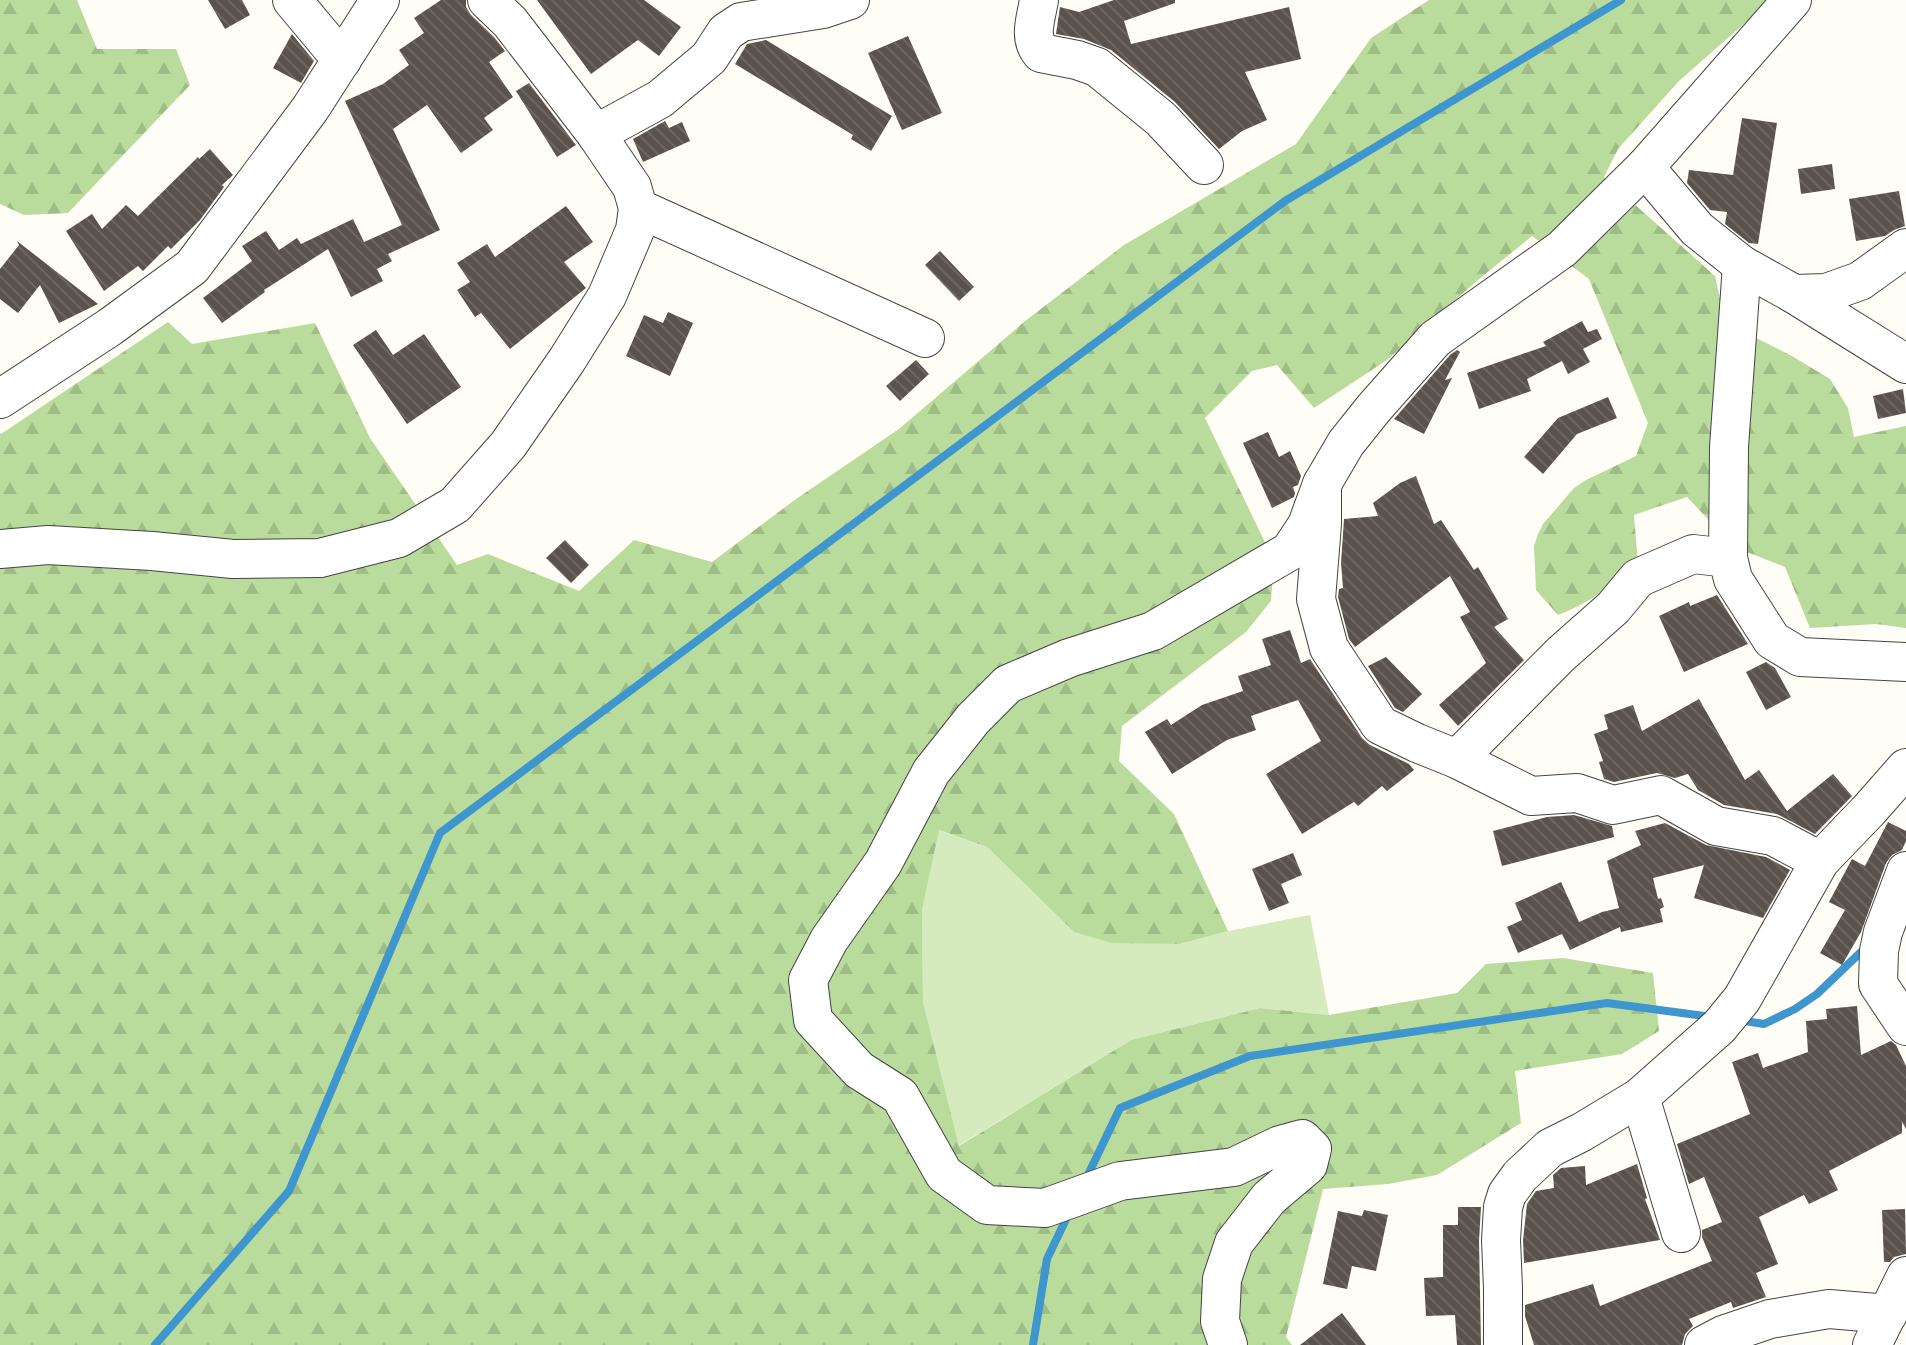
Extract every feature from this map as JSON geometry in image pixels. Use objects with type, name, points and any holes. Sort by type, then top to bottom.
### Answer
[{"type":"street","points":[[292,0],[342,60]]},
{"type":"street","points":[[0,399],[110,327],[192,267],[310,109],[380,0]]},
{"type":"street","points":[[0,549],[48,545],[233,559],[320,558],[399,538],[455,505],[508,445],[607,296],[635,230],[638,208],[632,187],[596,134],[510,22],[487,0]]},
{"type":"street","points":[[596,134],[660,99],[709,58],[726,32],[741,22],[823,9],[850,0]]},
{"type":"street","points":[[1039,0],[1033,37],[1041,53],[1097,67],[1161,119],[1204,165]]},
{"type":"street","points":[[1228,1345],[1220,1321],[1222,1279],[1234,1243],[1269,1198],[1308,1165],[1312,1149],[1302,1139],[1280,1145],[1234,1167],[1120,1181],[1045,1208],[987,1205],[944,1174],[900,1096],[859,1070],[813,1020],[808,980],[829,940],[883,863],[931,772],[973,719],[1008,684],[1069,658],[1153,631],[1290,551],[1307,525],[1322,484],[1346,443],[1435,339],[1562,249],[1646,166],[1792,0]]},
{"type":"street","points":[[1646,166],[1697,229],[1742,265],[1906,364]]},
{"type":"street","points":[[638,208],[925,338]]},
{"type":"street","points":[[1794,294],[1826,293],[1860,281],[1906,248]]},
{"type":"street","points":[[1742,265],[1729,447],[1728,558],[1733,579],[1772,640],[1800,657],[1906,662]]},
{"type":"street","points":[[1322,484],[1316,599],[1329,648],[1380,725],[1531,796],[1577,793],[1613,805],[1661,795],[1716,826],[1773,836],[1820,861]]},
{"type":"street","points":[[1457,759],[1561,654],[1613,608],[1638,578],[1693,554],[1728,558]]},
{"type":"street","points":[[1503,1345],[1501,1240],[1507,1194],[1520,1176],[1550,1148],[1640,1097],[1731,1013],[1820,861],[1906,768]]},
{"type":"street","points":[[1906,871],[1881,941],[1878,984],[1906,1026]]},
{"type":"street","points":[[1640,1097],[1681,1233]]},
{"type":"street","points":[[1704,1345],[1770,1319],[1829,1309],[1880,1329],[1906,1276]]},
{"type":"green space","points":[[0,0],[77,0],[97,49],[176,49],[190,85],[68,213],[24,215],[0,204]]},
{"type":"green space","points":[[1429,0],[1767,0],[1763,7],[1679,81],[1618,149],[1604,177],[1715,276],[1725,322],[1830,379],[1848,408],[1854,437],[1906,426],[1906,628],[1876,624],[1810,628],[1785,567],[1734,547],[1687,497],[1634,515],[1638,564],[1600,593],[1558,615],[1536,590],[1534,546],[1538,534],[1574,488],[1636,456],[1648,423],[1589,279],[1532,236],[1387,360],[1314,408],[1277,365],[1252,371],[1205,418],[1274,561],[1271,601],[1246,632],[1122,726],[1119,761],[1174,814],[1228,931],[1180,944],[1112,943],[1074,932],[987,847],[939,830],[922,910],[923,1002],[959,1146],[1131,1040],[1260,1008],[1329,1015],[1457,993],[1486,964],[1563,958],[1653,973],[1659,1031],[1622,1054],[1515,1071],[1521,1123],[1437,1175],[1388,1184],[1323,1189],[1286,1337],[1292,1345],[0,1345],[0,433],[168,322],[192,344],[315,323],[370,438],[457,565],[488,554],[579,591],[634,540],[712,562],[796,499],[899,429],[1024,322],[1124,245],[1296,144],[1371,38]]},
{"type":"green space","points":[[938,830],[987,847],[1074,932],[1180,944],[1310,915],[1329,1015],[1260,1008],[1131,1040],[958,1146],[923,1002],[922,910]]},
{"type":"building","points":[[208,0],[242,0],[250,15],[225,29]]},
{"type":"building","points":[[441,0],[466,0],[471,15],[505,51],[489,62],[513,97],[484,118],[493,130],[461,153],[427,105],[393,129],[440,230],[388,254],[392,261],[377,269],[383,281],[351,297],[328,249],[264,290],[222,323],[203,298],[252,261],[242,246],[266,231],[279,250],[297,238],[301,244],[353,219],[364,242],[402,225],[345,101],[383,84],[409,65],[399,50],[424,33],[414,18]]},
{"type":"building","points":[[537,0],[644,0],[681,27],[659,56],[638,40],[591,74]]},
{"type":"building","points":[[1114,0],[1175,0],[1175,3],[1124,21],[1131,44],[1289,7],[1301,59],[1245,72],[1267,120],[1242,131],[1219,149],[1175,102],[1111,50],[1084,39],[1056,34],[1060,7],[1079,12]]},
{"type":"building","points":[[292,34],[314,61],[301,83],[273,68]]},
{"type":"building","points":[[908,36],[942,113],[902,130],[868,53]]},
{"type":"building","points":[[766,40],[892,116],[871,151],[851,139],[853,135],[735,64],[747,44]]},
{"type":"building","points":[[529,83],[576,145],[557,157],[516,91]]},
{"type":"building","points":[[1742,118],[1777,123],[1758,244],[1749,243],[1725,224],[1727,212],[1710,210],[1687,183],[1689,170],[1733,175]]},
{"type":"building","points":[[665,121],[669,128],[682,122],[690,141],[643,162],[633,139]]},
{"type":"building","points":[[210,149],[233,175],[222,185],[224,187],[200,220],[143,271],[138,266],[104,291],[66,231],[92,214],[102,229],[126,205],[138,216]]},
{"type":"building","points":[[1832,164],[1835,189],[1801,194],[1798,169]]},
{"type":"building","points":[[1899,191],[1905,226],[1885,236],[1856,241],[1849,199]]},
{"type":"building","points":[[566,206],[593,242],[564,262],[586,288],[510,349],[481,313],[475,317],[457,290],[470,282],[457,263],[487,244],[495,257]]},
{"type":"building","points":[[17,241],[98,304],[59,323],[40,285],[18,313],[0,299],[0,269],[19,245]]},
{"type":"building","points":[[940,251],[974,287],[959,301],[925,265]]},
{"type":"building","points":[[668,312],[693,323],[670,376],[626,356],[644,315],[663,323]]},
{"type":"building","points":[[1582,321],[1588,332],[1597,329],[1602,339],[1583,349],[1590,362],[1568,374],[1562,361],[1527,379],[1531,391],[1479,409],[1467,373],[1546,346],[1543,342]]},
{"type":"building","points":[[376,330],[393,355],[424,334],[461,387],[407,424],[353,345]]},
{"type":"building","points":[[1457,350],[1460,352],[1445,380],[1452,378],[1424,434],[1394,419],[1450,355]]},
{"type":"building","points":[[916,360],[929,374],[900,401],[886,386]]},
{"type":"building","points":[[1903,389],[1906,413],[1878,419],[1873,396]]},
{"type":"building","points":[[1608,397],[1617,418],[1577,434],[1543,474],[1524,457],[1558,418]]},
{"type":"building","points":[[1268,432],[1279,457],[1290,451],[1301,476],[1298,485],[1293,487],[1294,497],[1272,508],[1243,443]]},
{"type":"building","points":[[1416,476],[1434,524],[1441,520],[1474,570],[1478,567],[1508,619],[1494,627],[1524,660],[1458,726],[1439,705],[1486,663],[1460,617],[1470,612],[1450,576],[1355,647],[1349,639],[1338,597],[1339,589],[1343,588],[1344,519],[1378,516],[1373,503],[1400,483]]},
{"type":"building","points":[[565,540],[589,565],[571,583],[546,558]]},
{"type":"building","points":[[1717,595],[1748,644],[1684,672],[1659,616],[1689,602],[1690,606]]},
{"type":"building","points":[[1290,630],[1301,663],[1310,659],[1362,738],[1409,764],[1414,770],[1387,791],[1382,786],[1358,806],[1354,802],[1302,834],[1266,774],[1321,741],[1298,700],[1251,716],[1256,730],[1227,740],[1172,774],[1145,732],[1167,719],[1171,725],[1202,705],[1243,691],[1238,676],[1271,665],[1262,639]]},
{"type":"building","points":[[1386,657],[1422,694],[1403,712],[1395,708],[1368,666]]},
{"type":"building","points":[[1766,662],[1775,668],[1791,697],[1766,710],[1746,672]]},
{"type":"building","points":[[1699,699],[1745,780],[1759,770],[1787,811],[1833,774],[1852,796],[1815,834],[1777,814],[1724,805],[1698,790],[1688,774],[1675,778],[1657,773],[1614,782],[1604,779],[1599,762],[1603,761],[1594,734],[1608,729],[1604,715],[1633,705],[1642,731]]},
{"type":"building","points":[[1574,815],[1612,826],[1614,837],[1502,866],[1493,831],[1547,817]]},
{"type":"building","points":[[1888,822],[1906,831],[1906,841],[1902,850],[1892,855],[1886,863],[1861,932],[1842,965],[1820,953],[1845,910],[1829,902],[1852,859],[1865,866]]},
{"type":"building","points":[[1665,823],[1706,845],[1766,857],[1790,870],[1763,918],[1694,898],[1704,865],[1653,878],[1658,899],[1661,898],[1664,907],[1660,909],[1663,922],[1621,932],[1620,927],[1570,950],[1562,934],[1518,953],[1507,927],[1522,920],[1515,903],[1561,882],[1579,922],[1619,908],[1607,861],[1641,845],[1635,831]]},
{"type":"building","points":[[1293,853],[1302,875],[1281,884],[1289,903],[1269,911],[1252,869]]},
{"type":"building","points":[[1857,1006],[1861,1055],[1891,1041],[1906,1066],[1906,1129],[1902,1122],[1902,1133],[1829,1171],[1838,1190],[1809,1204],[1804,1195],[1759,1217],[1778,1264],[1756,1273],[1766,1297],[1733,1308],[1731,1302],[1689,1319],[1693,1326],[1685,1334],[1682,1345],[1534,1345],[1525,1316],[1525,1305],[1593,1284],[1600,1306],[1712,1261],[1702,1230],[1722,1222],[1704,1177],[1689,1184],[1677,1144],[1750,1114],[1732,1062],[1758,1053],[1763,1068],[1808,1052],[1806,1021],[1827,1019],[1826,1009]]},
{"type":"building","points":[[1637,1164],[1645,1199],[1660,1240],[1524,1263],[1527,1204],[1536,1191],[1554,1188],[1553,1175],[1561,1168],[1585,1166],[1586,1185]]},
{"type":"building","points":[[1458,1207],[1481,1207],[1481,1345],[1457,1345],[1455,1315],[1426,1316],[1424,1278],[1443,1277],[1443,1225],[1458,1225]]},
{"type":"building","points":[[1905,1209],[1906,1254],[1884,1262],[1882,1210]]},
{"type":"building","points":[[1364,1210],[1388,1215],[1376,1271],[1352,1266],[1347,1289],[1323,1284],[1338,1211],[1362,1216]]},
{"type":"building","points":[[1342,1313],[1366,1345],[1300,1345]]},
{"type":"waterway","points":[[155,1345],[289,1191],[440,833],[1285,201],[1621,0]]},
{"type":"waterway","points":[[1738,1020],[1764,1024],[1795,1009],[1817,994],[1866,949]]},
{"type":"waterway","points":[[1086,1179],[1120,1108],[1250,1056],[1607,1003],[1712,1017]]},
{"type":"waterway","points":[[1033,1345],[1047,1259],[1069,1213]]}]
